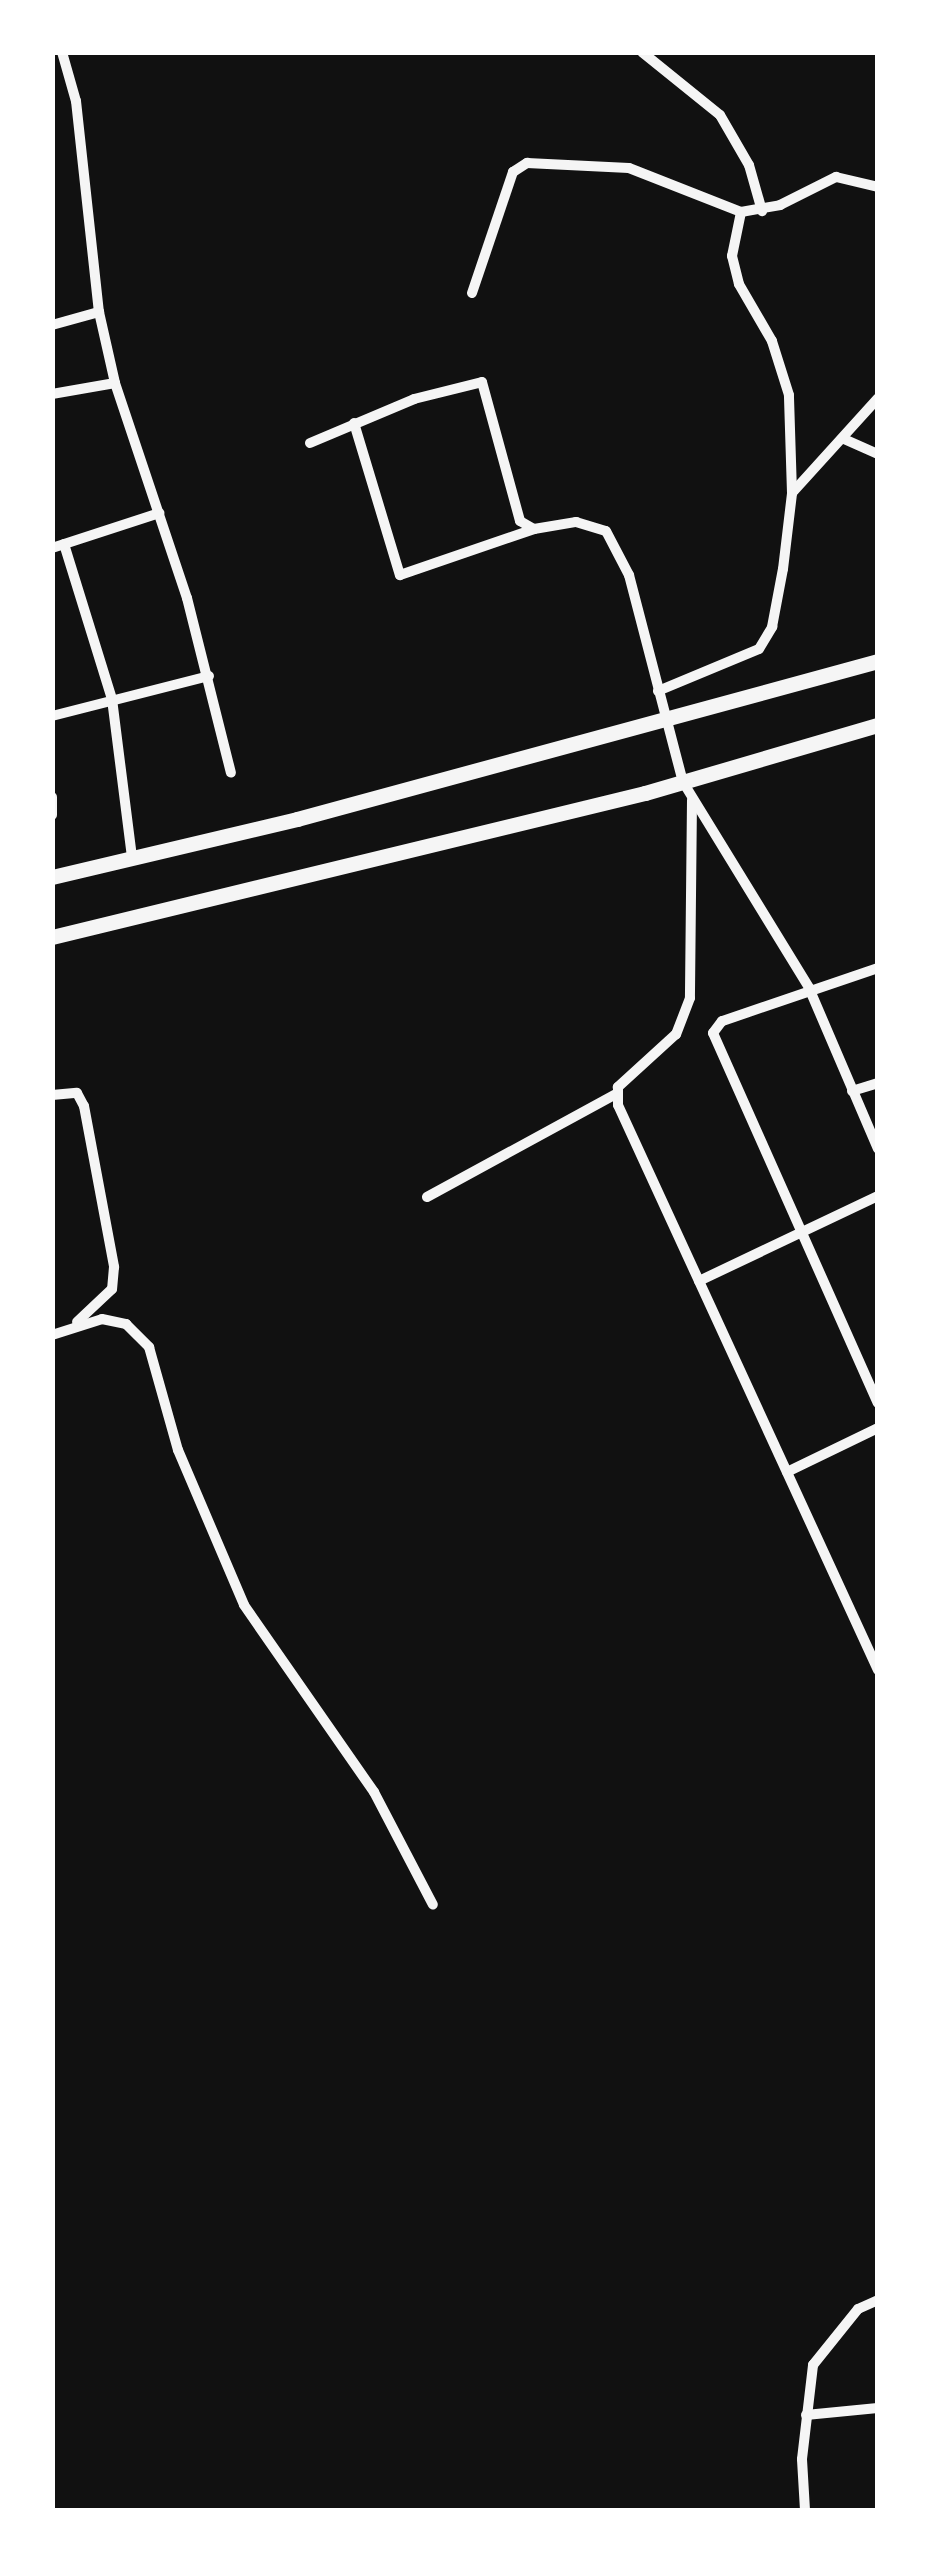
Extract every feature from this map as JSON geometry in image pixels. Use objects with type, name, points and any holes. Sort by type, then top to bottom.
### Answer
[{"type":"highway","points":[[52,876],[364,802],[878,660]]},
{"type":"highway","points":[[52,937],[346,868],[683,782],[878,726]]},
{"type":"street","points":[[62,52],[76,101],[99,312],[115,383],[209,676],[231,773]]},
{"type":"street","points":[[642,52],[720,115],[750,165],[762,211]]},
{"type":"street","points":[[472,293],[513,172],[527,163],[629,168],[741,212],[762,211],[836,178],[878,187]]},
{"type":"street","points":[[658,691],[766,640],[792,493],[789,396],[772,341],[739,284],[732,256],[741,212]]},
{"type":"street","points":[[52,325],[99,312]]},
{"type":"street","points":[[310,444],[354,423],[482,382],[514,512],[534,529]]},
{"type":"street","points":[[52,394],[115,383]]},
{"type":"street","points":[[792,493],[878,398]]},
{"type":"street","points":[[354,423],[400,576],[534,529],[576,522],[606,531],[629,575],[664,722],[683,782],[809,988],[878,1149]]},
{"type":"street","points":[[844,439],[878,454]]},
{"type":"street","points":[[132,858],[112,699],[58,546],[159,513]]},
{"type":"street","points":[[52,716],[209,676]]},
{"type":"street","points":[[52,797],[53,815]]},
{"type":"street","points":[[427,1197],[616,1094],[676,1034],[690,998],[692,799]]},
{"type":"street","points":[[878,968],[809,988],[722,1021],[713,1032],[878,1403]]},
{"type":"street","points":[[852,1091],[878,1083]]},
{"type":"street","points":[[52,1095],[77,1093],[114,1267],[112,1289],[75,1324],[52,1335]]},
{"type":"street","points":[[616,1094],[878,1670]]},
{"type":"street","points":[[699,1281],[802,1237],[878,1196]]},
{"type":"street","points":[[75,1324],[126,1324],[149,1347],[178,1450],[244,1605],[374,1792],[432,1904]]},
{"type":"street","points":[[787,1472],[878,1428]]},
{"type":"street","points":[[805,2510],[806,2414],[813,2366],[830,2338],[858,2309],[878,2300]]},
{"type":"street","points":[[806,2414],[878,2408]]}]
